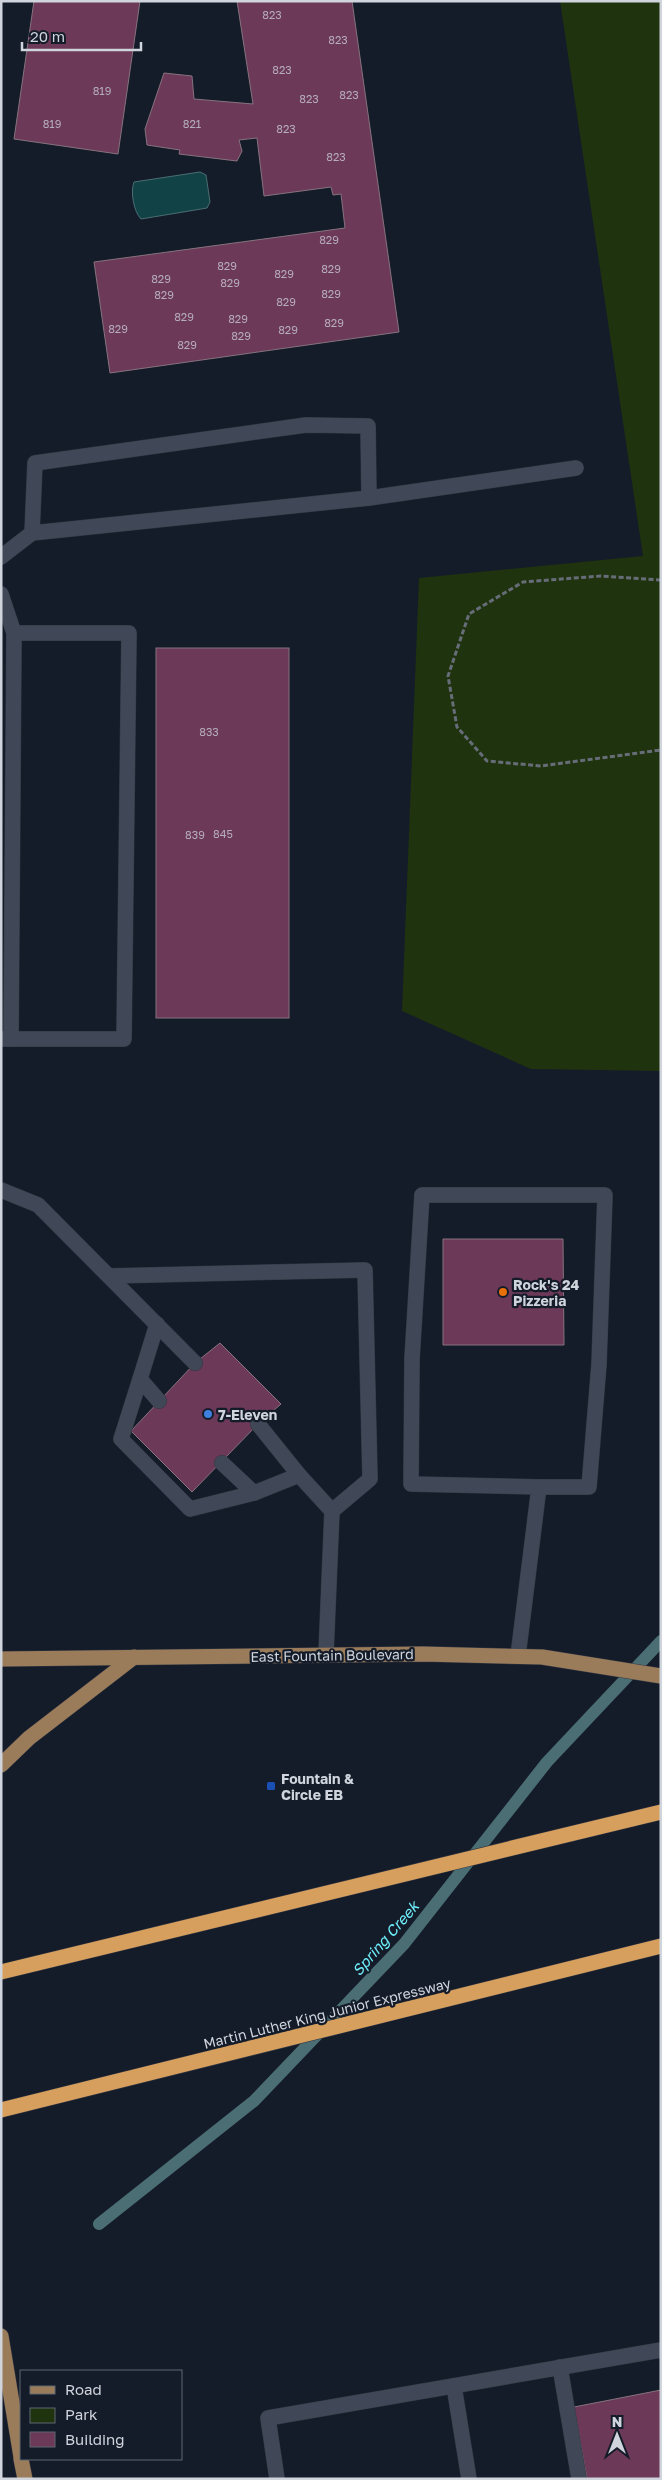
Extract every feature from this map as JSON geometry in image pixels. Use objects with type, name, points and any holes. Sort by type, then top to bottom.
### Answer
[{"type":"highway","points":[[1,1972],[661,1812]]},
{"type":"highway","name":"Martin Luther King Junior Expressway","points":[[1,2110],[661,1946]]},
{"type":"main road","name":"East Fountain Boulevard","points":[[1,1659],[326,1654],[518,1656],[542,1657],[661,1676]]},
{"type":"main road","points":[[1,1765],[30,1738],[134,1657]]},
{"type":"main road","points":[[1,2336],[20,2452]]},
{"type":"main road","points":[[21,2460],[25,2479]]},
{"type":"lane","points":[[32,533],[35,463],[306,425],[368,426],[369,498]]},
{"type":"lane","points":[[1,557],[32,533],[369,498],[576,468]]},
{"type":"lane","points":[[1,594],[14,633],[6,1039],[124,1039],[129,633],[14,633]]},
{"type":"lane","points":[[1,1190],[38,1206],[195,1363]]},
{"type":"lane","points":[[422,1195],[606,1195],[599,1364],[589,1487],[539,1487],[411,1484],[412,1359],[422,1195]]},
{"type":"lane","points":[[109,1276],[365,1270],[370,1479],[332,1511]]},
{"type":"lane","points":[[157,1324],[121,1438],[190,1509],[254,1494],[299,1475]]},
{"type":"lane","points":[[140,1379],[160,1401]]},
{"type":"lane","points":[[258,1424],[299,1475],[332,1511],[326,1654]]},
{"type":"lane","points":[[222,1463],[254,1494]]},
{"type":"lane","points":[[518,1656],[539,1487]]},
{"type":"lane","points":[[277,2479],[268,2418],[661,2350]]},
{"type":"lane","points":[[560,2368],[579,2479]]},
{"type":"lane","points":[[454,2386],[469,2479]]},
{"type":"path","points":[[661,580],[601,576],[523,582],[469,614],[448,676],[457,727],[487,760],[541,766],[661,750]]},
{"type":"green space","points":[[560,1],[661,1],[661,1071],[531,1069],[402,1011],[419,578],[643,556]]},
{"type":"shaded area","points":[[200,172],[206,175],[210,202],[207,208],[141,219],[135,207],[133,196],[134,182]]},
{"type":"building","points":[[34,1],[140,1],[118,154],[14,139]]},
{"type":"building","points":[[237,1],[352,1],[399,332],[110,373],[94,262],[345,228],[341,194],[333,195],[331,187],[264,196],[257,138],[239,140],[242,151],[237,161],[179,154],[180,150],[147,145],[145,129],[164,73],[192,76],[194,99],[253,104]]},
{"type":"building","points":[[156,648],[289,648],[289,1018],[156,1018]]},
{"type":"building","name":"Rock's 24 Pizzeria","points":[[443,1239],[563,1239],[564,1345],[443,1345]]},
{"type":"building","name":"7-Eleven","points":[[220,1343],[281,1404],[258,1424],[192,1492],[131,1431],[195,1363]]},
{"type":"building","points":[[661,2390],[661,2479],[587,2479],[574,2407]]},
{"type":"waterway","name":"Spring Creek","points":[[99,2224],[254,2101],[404,1944],[547,1762],[661,1641]]},
{"type":"place","name":"Rock's 24 Pizzeria","points":[[503,1292]]},
{"type":"place","name":"7-Eleven","points":[[208,1414]]},
{"type":"place","name":"Fountain & Circle EB","points":[[271,1786]]}]
